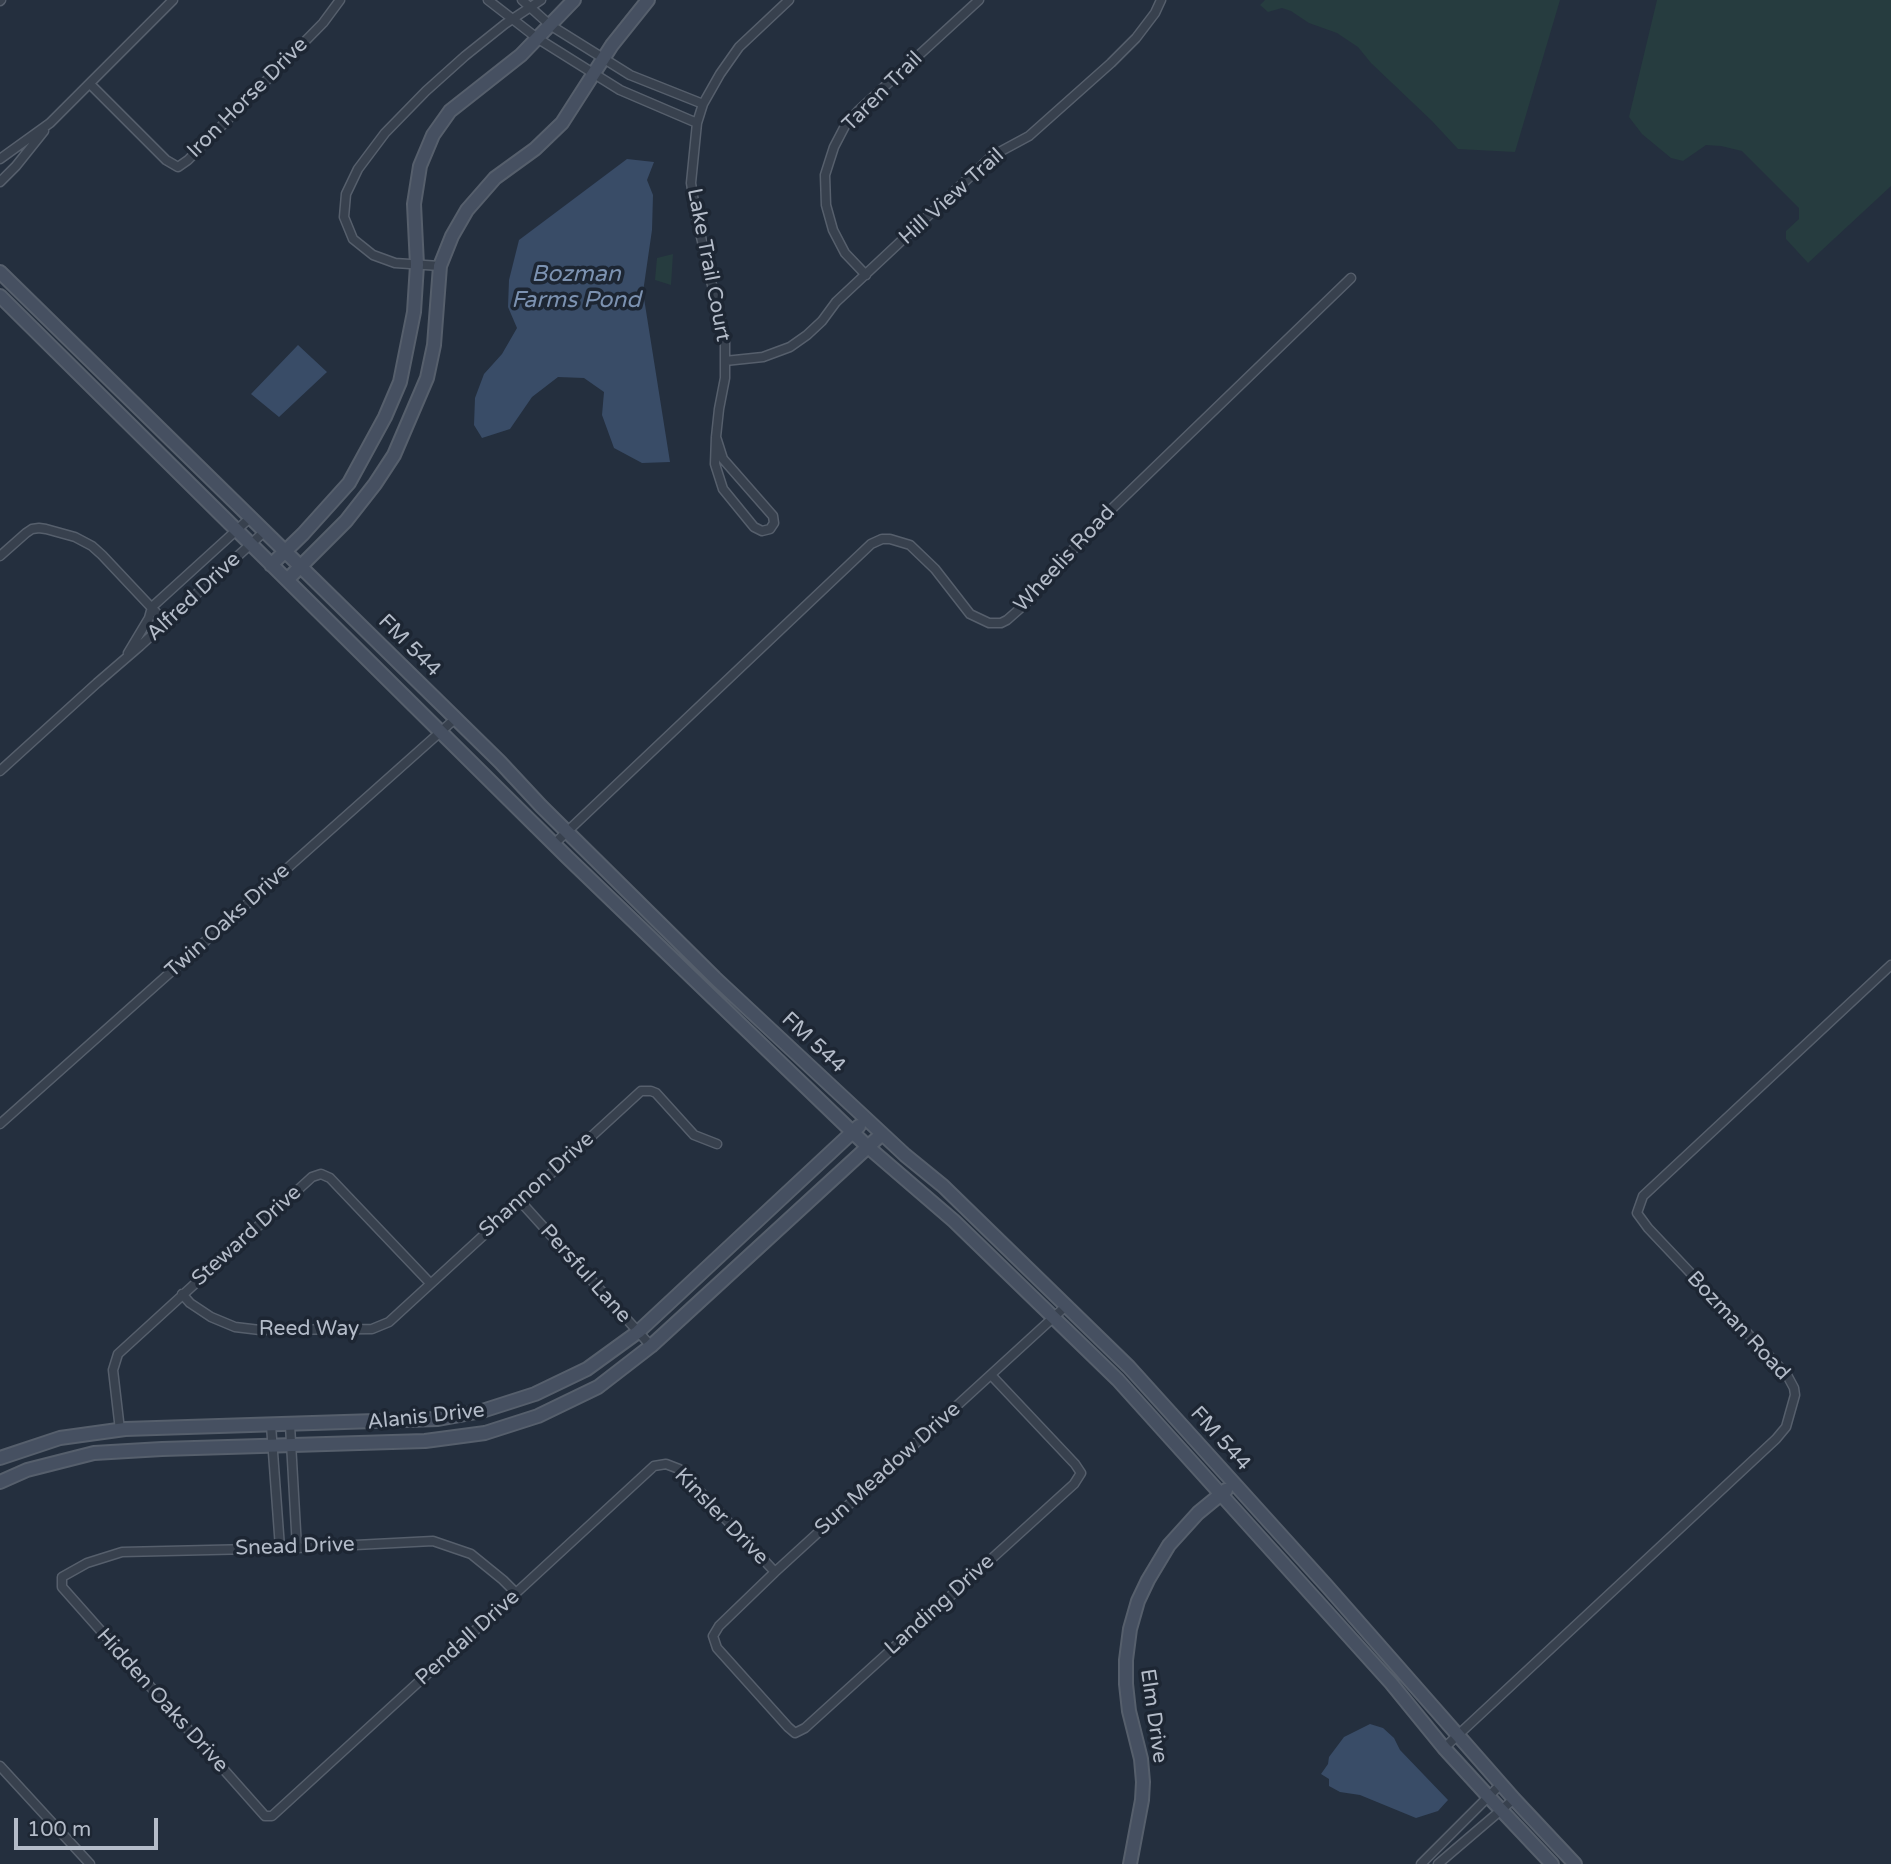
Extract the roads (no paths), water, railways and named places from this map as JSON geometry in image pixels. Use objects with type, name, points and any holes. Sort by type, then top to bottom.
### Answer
[{"type":"main road","points":[[271,565],[349,483],[390,407],[400,382],[414,312],[417,265],[414,204],[420,166],[433,135],[450,111],[521,55],[574,0]]},
{"type":"main road","points":[[287,580],[346,522],[394,455],[427,378],[434,345],[440,266],[452,236],[467,210],[495,178],[535,149],[562,123],[603,59],[648,0]]},
{"type":"main road","name":"FM 544","points":[[0,272],[456,718],[715,978],[943,1186],[1129,1367],[1575,1864]]},
{"type":"main road","name":"FM 544","points":[[0,296],[554,844],[868,1147],[954,1221],[1118,1380],[1391,1683],[1444,1748],[1552,1864]]},
{"type":"main road","points":[[390,407],[411,417]]},
{"type":"main road","name":"Alanis Drive","points":[[0,1458],[60,1438],[120,1430],[438,1419],[482,1411],[535,1394],[587,1369],[638,1332],[867,1119]]},
{"type":"main road","name":"Alanis Drive","points":[[0,1482],[27,1470],[94,1453],[425,1441],[485,1433],[538,1416],[598,1387],[650,1346],[882,1133]]},
{"type":"main road","name":"Elm Drive","points":[[1130,1864],[1143,1782],[1126,1684],[1130,1629],[1138,1601],[1164,1553],[1198,1513],[1234,1483]]},
{"type":"street","points":[[0,182],[50,123],[173,0]]},
{"type":"street","name":"Iron Horse Drive","points":[[90,84],[166,160],[178,167],[323,23],[340,0]]},
{"type":"street","points":[[488,0],[537,38],[594,75],[620,90],[697,123]]},
{"type":"street","points":[[522,0],[550,25],[603,59],[631,75],[703,104]]},
{"type":"street","points":[[440,266],[395,263],[373,255],[353,239],[344,217],[346,194],[358,169],[385,133],[426,91],[465,56],[541,0]]},
{"type":"street","name":"Lake Trail Court","points":[[716,437],[723,459],[773,516],[771,529],[757,529],[723,489],[715,464],[716,437],[724,378],[725,342],[691,183],[697,123],[703,104],[739,47],[789,0]]},
{"type":"street","name":"Taren Trail","points":[[866,275],[845,253],[833,230],[826,205],[825,175],[834,147],[846,124],[859,110],[979,0]]},
{"type":"street","name":"Hill View Trail","points":[[725,361],[763,357],[790,347],[807,335],[836,303],[992,156],[1029,136],[1101,72],[1136,38],[1161,0]]},
{"type":"street","points":[[16,166],[1,155],[50,123]]},
{"type":"street","name":"Wheelis Road","points":[[554,844],[871,544],[890,539],[910,545],[934,569],[970,614],[989,623],[1007,620],[1024,605],[1093,527],[1350,278]]},
{"type":"street","name":"Alfred Drive","points":[[122,662],[143,630],[152,607],[251,517]]},
{"type":"street","points":[[0,556],[32,529],[39,527],[64,533],[86,542],[102,555],[166,623]]},
{"type":"street","name":"Alfred Drive","points":[[0,771],[265,531]]},
{"type":"street","name":"Twin Oaks Drive","points":[[0,1124],[456,718]]},
{"type":"street","name":"Bozman Road","points":[[1444,1748],[1786,1427],[1795,1395],[1787,1375],[1648,1228],[1637,1213],[1643,1196],[1891,965]]},
{"type":"street","name":"Shannon Drive","points":[[429,1283],[637,1094],[646,1090],[656,1093],[694,1135],[717,1144]]},
{"type":"street","name":"Steward Drive","points":[[120,1430],[113,1370],[118,1354],[316,1175],[326,1175],[334,1181],[429,1283]]},
{"type":"street","name":"Persful Lane","points":[[520,1201],[650,1346]]},
{"type":"street","name":"Reed Way","points":[[182,1294],[211,1317],[235,1327],[260,1330],[372,1329],[389,1322],[429,1283]]},
{"type":"street","name":"Sun Meadow Drive","points":[[713,1636],[719,1626],[775,1572],[1067,1305]]},
{"type":"street","name":"Landing Drive","points":[[713,1636],[717,1648],[795,1732],[804,1728],[846,1691],[1074,1484],[1081,1473],[1075,1464],[991,1375]]},
{"type":"street","points":[[271,1425],[280,1548]]},
{"type":"street","points":[[290,1425],[297,1548]]},
{"type":"street","name":"Kinsler Drive","points":[[666,1464],[679,1469],[775,1572]]},
{"type":"street","name":"Pendall Drive","points":[[272,1816],[654,1466],[666,1464]]},
{"type":"street","name":"Snead Drive","points":[[62,1577],[87,1563],[122,1552],[297,1548],[433,1541],[471,1554],[516,1593]]},
{"type":"street","name":"Hidden Oaks Drive","points":[[62,1577],[62,1587],[265,1816],[272,1816]]},
{"type":"street","points":[[0,1766],[90,1864]]},
{"type":"street","points":[[1421,1864],[1501,1784]]},
{"type":"street","points":[[1438,1864],[1514,1799]]},
{"type":"water","name":"Bozman Farms Pond","points":[[627,159],[654,162],[647,180],[653,195],[652,230],[643,292],[670,462],[642,463],[614,448],[602,415],[604,392],[584,378],[558,377],[532,397],[510,429],[482,438],[474,425],[475,398],[484,374],[502,354],[517,328],[508,307],[509,280],[519,240]]},
{"type":"water","points":[[298,345],[327,372],[279,417],[251,394]]},
{"type":"water","points":[[1370,1724],[1383,1728],[1394,1738],[1400,1750],[1448,1800],[1438,1811],[1416,1818],[1360,1795],[1340,1792],[1329,1786],[1329,1779],[1321,1774],[1329,1757],[1344,1737]]}]
